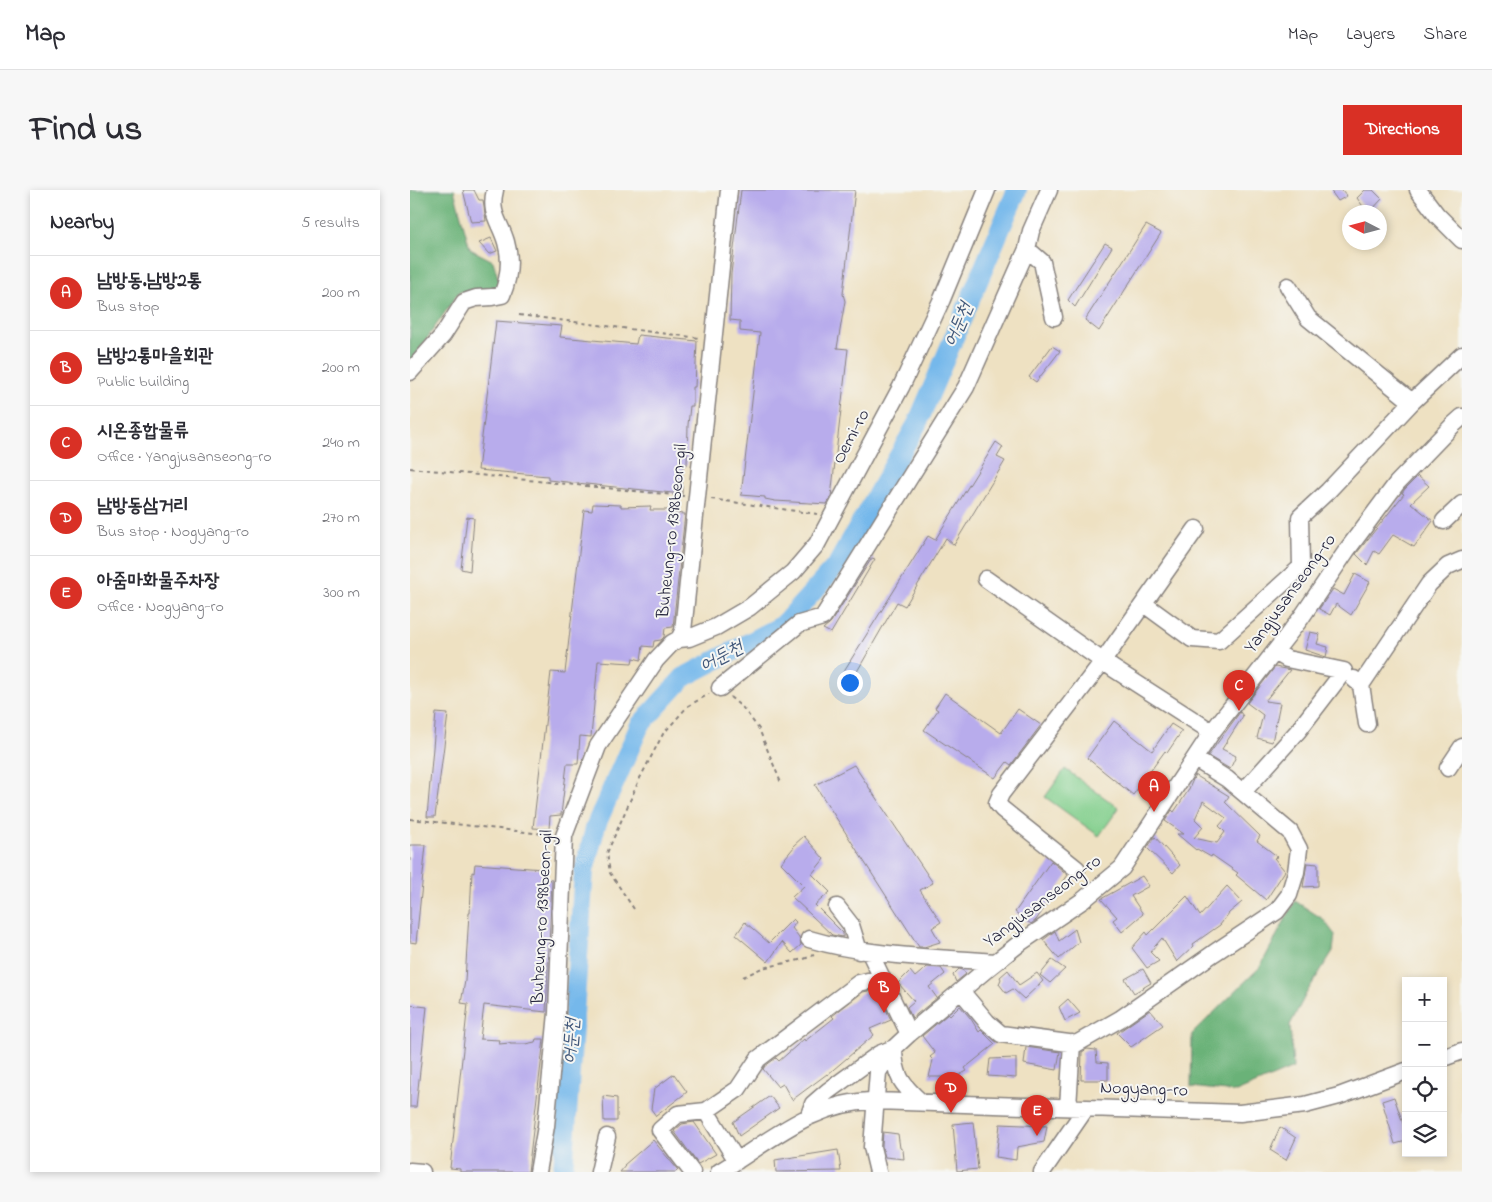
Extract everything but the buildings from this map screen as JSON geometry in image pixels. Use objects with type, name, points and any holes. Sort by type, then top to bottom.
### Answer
[{"type":"street","points":[[410,372],[443,335],[464,302],[476,298],[502,295],[509,268],[506,242],[494,216],[493,197],[495,190]]},
{"type":"street","name":"Buheung-ro 1398beon-gil","points":[[538,1172],[546,1126],[557,1013],[564,836],[598,746],[656,660],[672,643],[679,639],[683,631],[730,190]]},
{"type":"street","name":"Oemi-ro","points":[[679,639],[689,638],[716,627],[750,607],[793,572],[817,544],[901,387],[942,299],[987,190]]},
{"type":"street","points":[[720,688],[799,624],[823,617],[861,553],[966,387],[1027,249],[1031,231],[1049,190]]},
{"type":"street","points":[[1418,190],[1437,215],[1462,240]]},
{"type":"street","points":[[1027,249],[1042,262],[1054,317]]},
{"type":"street","points":[[1288,286],[1308,318],[1412,402]]},
{"type":"street","points":[[1144,604],[1192,639],[1219,642],[1301,566],[1300,517],[1328,491],[1412,402],[1462,355]]},
{"type":"street","name":"Yangjusanseong-ro","points":[[878,1172],[872,1148],[874,1101],[878,1072],[894,1048],[961,990],[1020,943],[1082,901],[1122,868],[1212,732],[1301,618],[1347,550],[1397,483],[1462,417]]},
{"type":"street","points":[[1444,521],[1462,504]]},
{"type":"street","points":[[1077,869],[1002,810],[997,803],[1001,794],[1103,661],[1196,529]]},
{"type":"street","points":[[1361,685],[1429,584],[1448,566],[1462,560]]},
{"type":"street","points":[[986,580],[1103,661],[1212,732]]},
{"type":"street","points":[[1275,652],[1287,659],[1344,671],[1361,685],[1367,724]]},
{"type":"street","points":[[1243,792],[1298,731],[1344,671]]},
{"type":"street","points":[[1448,768],[1462,747]]},
{"type":"street","points":[[961,990],[987,1022],[1001,1034],[1076,1044],[1120,1019],[1277,911],[1289,895],[1296,872],[1298,849],[1290,832],[1227,779],[1195,759]]},
{"type":"street","points":[[837,907],[852,924],[864,952],[881,978],[909,1034]]},
{"type":"street","points":[[809,939],[864,952],[996,962]]},
{"type":"street","points":[[692,1172],[660,1130],[678,1114],[706,1111],[738,1090],[758,1059],[859,983],[881,978]]},
{"type":"street","points":[[1068,1107],[1072,1043]]},
{"type":"street","points":[[808,1115],[813,1104],[828,1091],[879,1054],[894,1048],[894,1062],[897,1072],[905,1087],[921,1102]]},
{"type":"street","points":[[1447,1057],[1462,1051]]},
{"type":"street","name":"Nogyang-ro","points":[[874,1101],[1240,1113],[1277,1110],[1305,1105],[1339,1096],[1402,1072]]},
{"type":"street","points":[[719,1172],[808,1115],[848,1103],[874,1101]]},
{"type":"street","points":[[1042,1172],[1086,1108]]},
{"type":"street","points":[[706,1111],[737,1161]]},
{"type":"street","points":[[599,1172],[607,1137]]},
{"type":"street","points":[[410,1171],[422,1172]]},
{"type":"path","points":[[519,315],[714,340]]},
{"type":"path","points":[[410,468],[698,498],[832,516]]},
{"type":"path","points":[[634,909],[610,873],[607,853],[640,778],[663,734],[688,706],[720,688],[742,708],[759,729],[781,782]]},
{"type":"path","points":[[410,819],[564,836]]},
{"type":"path","points":[[743,977],[762,968],[804,959],[834,946]]},
{"type":"green space","points":[[410,190],[454,190],[470,249],[493,261],[501,288],[459,292],[410,363]]},
{"type":"green space","points":[[1065,769],[1119,808],[1099,836],[1045,797]]},
{"type":"green space","points":[[1295,901],[1323,919],[1335,935],[1333,951],[1307,992],[1290,1025],[1293,1068],[1236,1092],[1191,1087],[1192,1034],[1260,967]]},
{"type":"waterway","name":"어둔천","points":[[563,1172],[584,871],[596,825],[640,725],[684,677],[783,625],[837,565],[917,424],[1017,190]]},
{"type":"place","name":"시온종합물류","points":[[1239,711]]},
{"type":"place","name":"남방동.남방2통","points":[[1154,812]]},
{"type":"place","name":"남방2통마을회관","points":[[884,1013]]},
{"type":"place","name":"남방동삼거리","points":[[951,1113]]},
{"type":"place","name":"아줌마화물주차장","points":[[1037,1136]]}]
